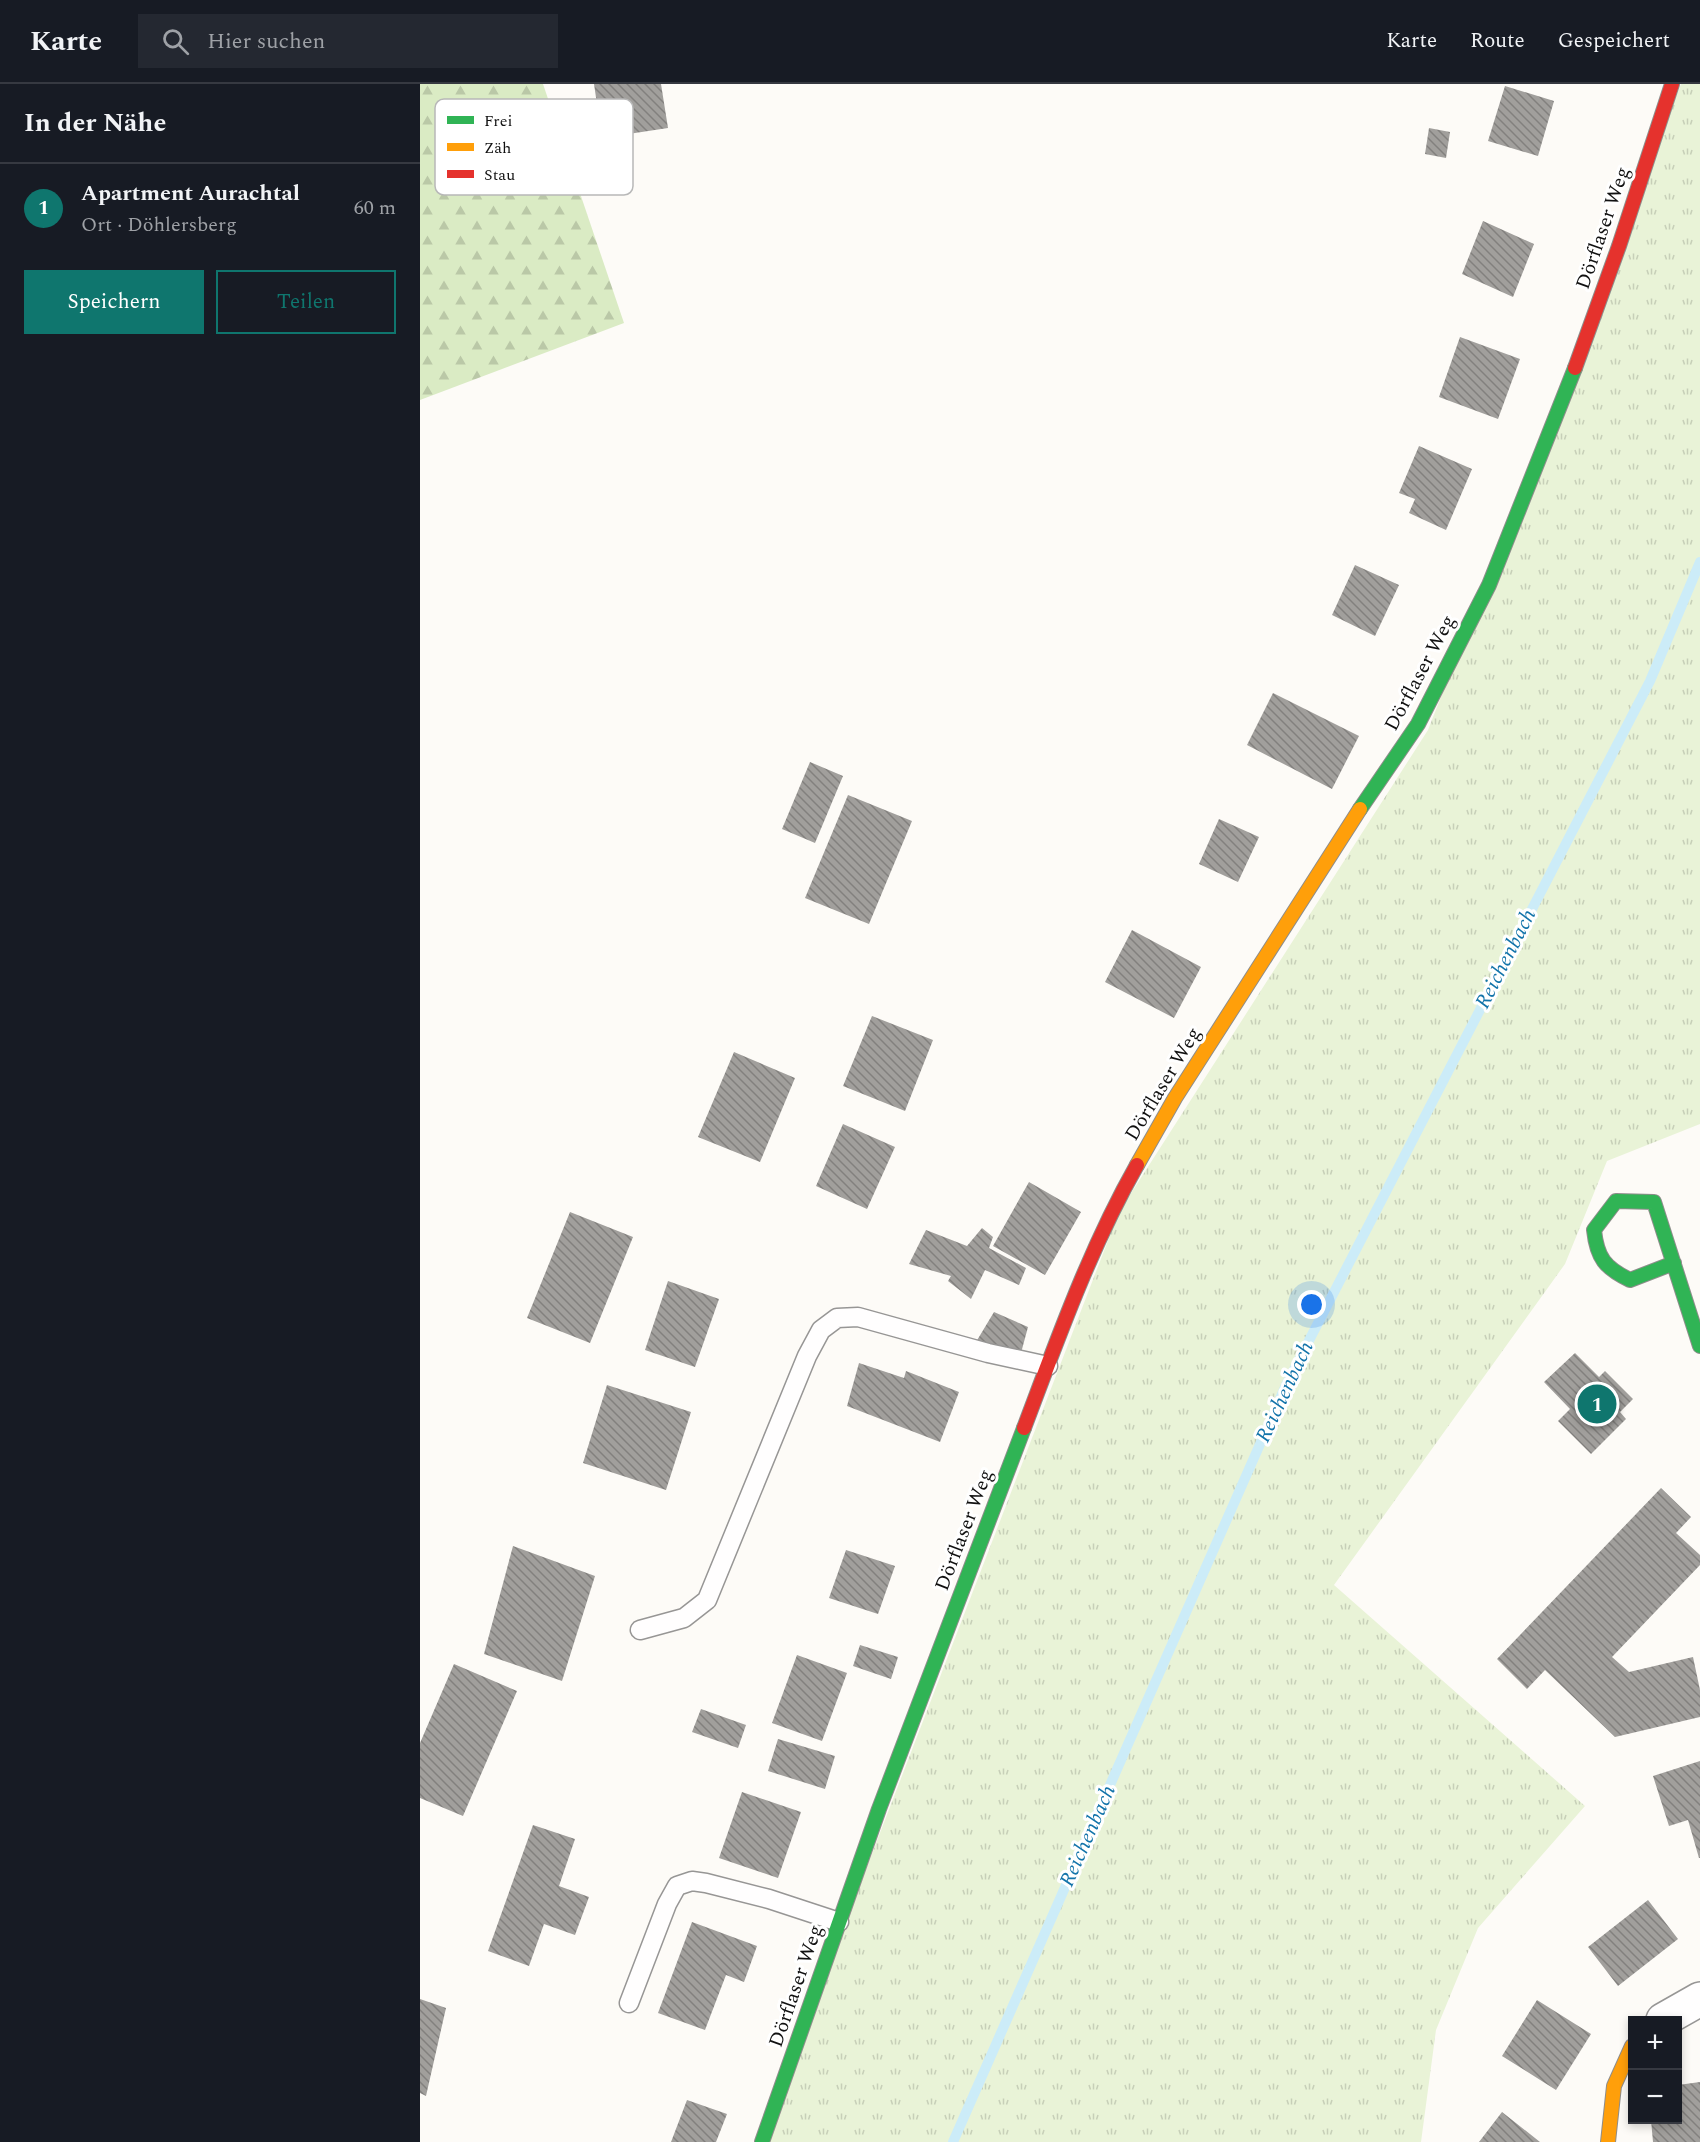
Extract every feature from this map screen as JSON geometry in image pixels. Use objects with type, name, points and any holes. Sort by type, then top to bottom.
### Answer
[{"type":"street","name":"Dörflaser Weg","points":[[762,2142],[879,1809],[1074,1298],[1114,1206],[1175,1098],[1336,844],[1418,724],[1489,585],[1564,399],[1619,246],[1672,84]]},
{"type":"street","points":[[1674,1263],[1630,1280],[1610,1271],[1595,1249],[1594,1230],[1616,1201],[1654,1202],[1674,1263],[1700,1346]]},
{"type":"street","points":[[1670,2016],[1700,1999]]},
{"type":"street","points":[[1608,2142],[1614,2086],[1628,2055]]},
{"type":"lane","points":[[640,1630],[684,1618],[707,1600],[807,1356],[821,1330],[837,1318],[858,1317],[988,1353],[1048,1366]]},
{"type":"lane","points":[[629,2003],[676,1886],[692,1881],[706,1883],[769,1899],[839,1923]]},
{"type":"green space","points":[[420,84],[543,84],[548,99],[435,99],[435,195],[581,195],[624,323],[420,400]]},
{"type":"green space","points":[[1681,84],[1700,84],[1700,1124],[1607,1161],[1565,1264],[1334,1585],[1585,1806],[1478,1928],[1436,2030],[1421,2142],[761,2142],[1119,1212],[1428,730]]},
{"type":"building","points":[[594,84],[661,84],[668,128],[633,133],[633,99],[596,99]]},
{"type":"building","points":[[1505,86],[1554,101],[1538,156],[1488,141]]},
{"type":"building","points":[[1429,128],[1450,132],[1446,158],[1425,154]]},
{"type":"building","points":[[1483,221],[1534,244],[1513,297],[1462,274]]},
{"type":"building","points":[[1460,337],[1520,359],[1498,419],[1439,397]]},
{"type":"building","points":[[1419,446],[1472,469],[1446,530],[1409,513],[1415,499],[1399,493]]},
{"type":"building","points":[[1355,565],[1399,585],[1375,636],[1332,615]]},
{"type":"building","points":[[1273,693],[1359,736],[1332,789],[1247,745]]},
{"type":"building","points":[[810,762],[843,776],[815,843],[782,829]]},
{"type":"building","points":[[848,795],[912,821],[869,924],[805,898]]},
{"type":"building","points":[[1219,819],[1259,837],[1238,882],[1199,864]]},
{"type":"building","points":[[1132,930],[1201,967],[1174,1018],[1105,982]]},
{"type":"building","points":[[872,1016],[933,1040],[905,1111],[843,1086]]},
{"type":"building","points":[[734,1052],[795,1078],[760,1162],[698,1137]]},
{"type":"building","points":[[843,1124],[895,1147],[867,1209],[816,1186]]},
{"type":"building","points":[[1029,1182],[1081,1212],[1045,1275],[993,1246]]},
{"type":"building","points":[[570,1212],[633,1237],[590,1343],[527,1318]]},
{"type":"building","points":[[982,1228],[993,1237],[989,1248],[1026,1268],[1019,1285],[985,1270],[971,1299],[948,1281],[951,1276],[909,1264],[926,1230],[967,1246]]},
{"type":"building","points":[[668,1281],[719,1299],[695,1367],[645,1350]]},
{"type":"building","points":[[994,1312],[1028,1327],[1021,1353],[976,1342]]},
{"type":"building","points":[[1575,1353],[1599,1377],[1605,1371],[1633,1399],[1620,1412],[1626,1419],[1591,1454],[1558,1421],[1570,1409],[1544,1382]]},
{"type":"building","points":[[859,1363],[904,1378],[906,1371],[959,1392],[940,1442],[847,1406]]},
{"type":"building","points":[[607,1385],[691,1412],[666,1490],[583,1463]]},
{"type":"building","points":[[1661,1488],[1691,1517],[1676,1533],[1700,1555],[1700,1565],[1612,1657],[1629,1672],[1693,1657],[1700,1690],[1700,1717],[1615,1737],[1545,1670],[1527,1689],[1497,1659]]},
{"type":"building","points":[[513,1546],[595,1576],[562,1681],[484,1654]]},
{"type":"building","points":[[846,1550],[895,1566],[878,1614],[829,1598]]},
{"type":"building","points":[[860,1645],[898,1657],[891,1679],[853,1666]]},
{"type":"building","points":[[797,1655],[847,1673],[822,1741],[772,1723]]},
{"type":"building","points":[[454,1664],[517,1691],[463,1816],[420,1798],[420,1743]]},
{"type":"building","points":[[701,1709],[746,1725],[738,1748],[692,1732]]},
{"type":"building","points":[[778,1739],[835,1756],[825,1789],[768,1771]]},
{"type":"building","points":[[1700,1761],[1699,1858],[1688,1820],[1669,1826],[1653,1776]]},
{"type":"building","points":[[742,1792],[801,1812],[778,1878],[719,1858]]},
{"type":"building","points":[[533,1825],[575,1839],[559,1886],[589,1897],[575,1935],[544,1924],[529,1966],[488,1951]]},
{"type":"building","points":[[1648,1900],[1678,1939],[1618,1986],[1588,1947]]},
{"type":"building","points":[[692,1922],[757,1946],[744,1982],[726,1975],[705,2030],[658,2013]]},
{"type":"building","points":[[420,1999],[446,2008],[426,2096],[420,2093]]},
{"type":"building","points":[[1537,2000],[1591,2034],[1556,2090],[1502,2056]]},
{"type":"building","points":[[1700,2082],[1700,2142],[1653,2142],[1651,2124],[1682,2124],[1682,2084]]},
{"type":"building","points":[[687,2100],[727,2114],[716,2142],[671,2142]]},
{"type":"building","points":[[1502,2112],[1540,2142],[1479,2142]]},
{"type":"waterway","name":"Reichenbach","points":[[953,2142],[1286,1385],[1650,681],[1700,562]]},
{"type":"traffic: fast","points":[[1360,809],[1418,724],[1489,585],[1575,368]]},
{"type":"traffic: fast","points":[[1674,1263],[1630,1280],[1614,1271],[1604,1261],[1597,1248],[1594,1230],[1616,1201],[1654,1202],[1700,1346]]},
{"type":"traffic: fast","points":[[762,2142],[879,1809],[1024,1428]]},
{"type":"traffic: slow","points":[[1137,1165],[1175,1098],[1360,809]]},
{"type":"traffic: slow","points":[[1608,2142],[1614,2086],[1628,2055]]},
{"type":"traffic: jam","points":[[1575,368],[1619,246],[1672,84]]},
{"type":"traffic: jam","points":[[1024,1428],[1062,1327],[1104,1228],[1137,1165]]},
{"type":"place","name":"Apartment Aurachtal","points":[[1597,1404]]}]
